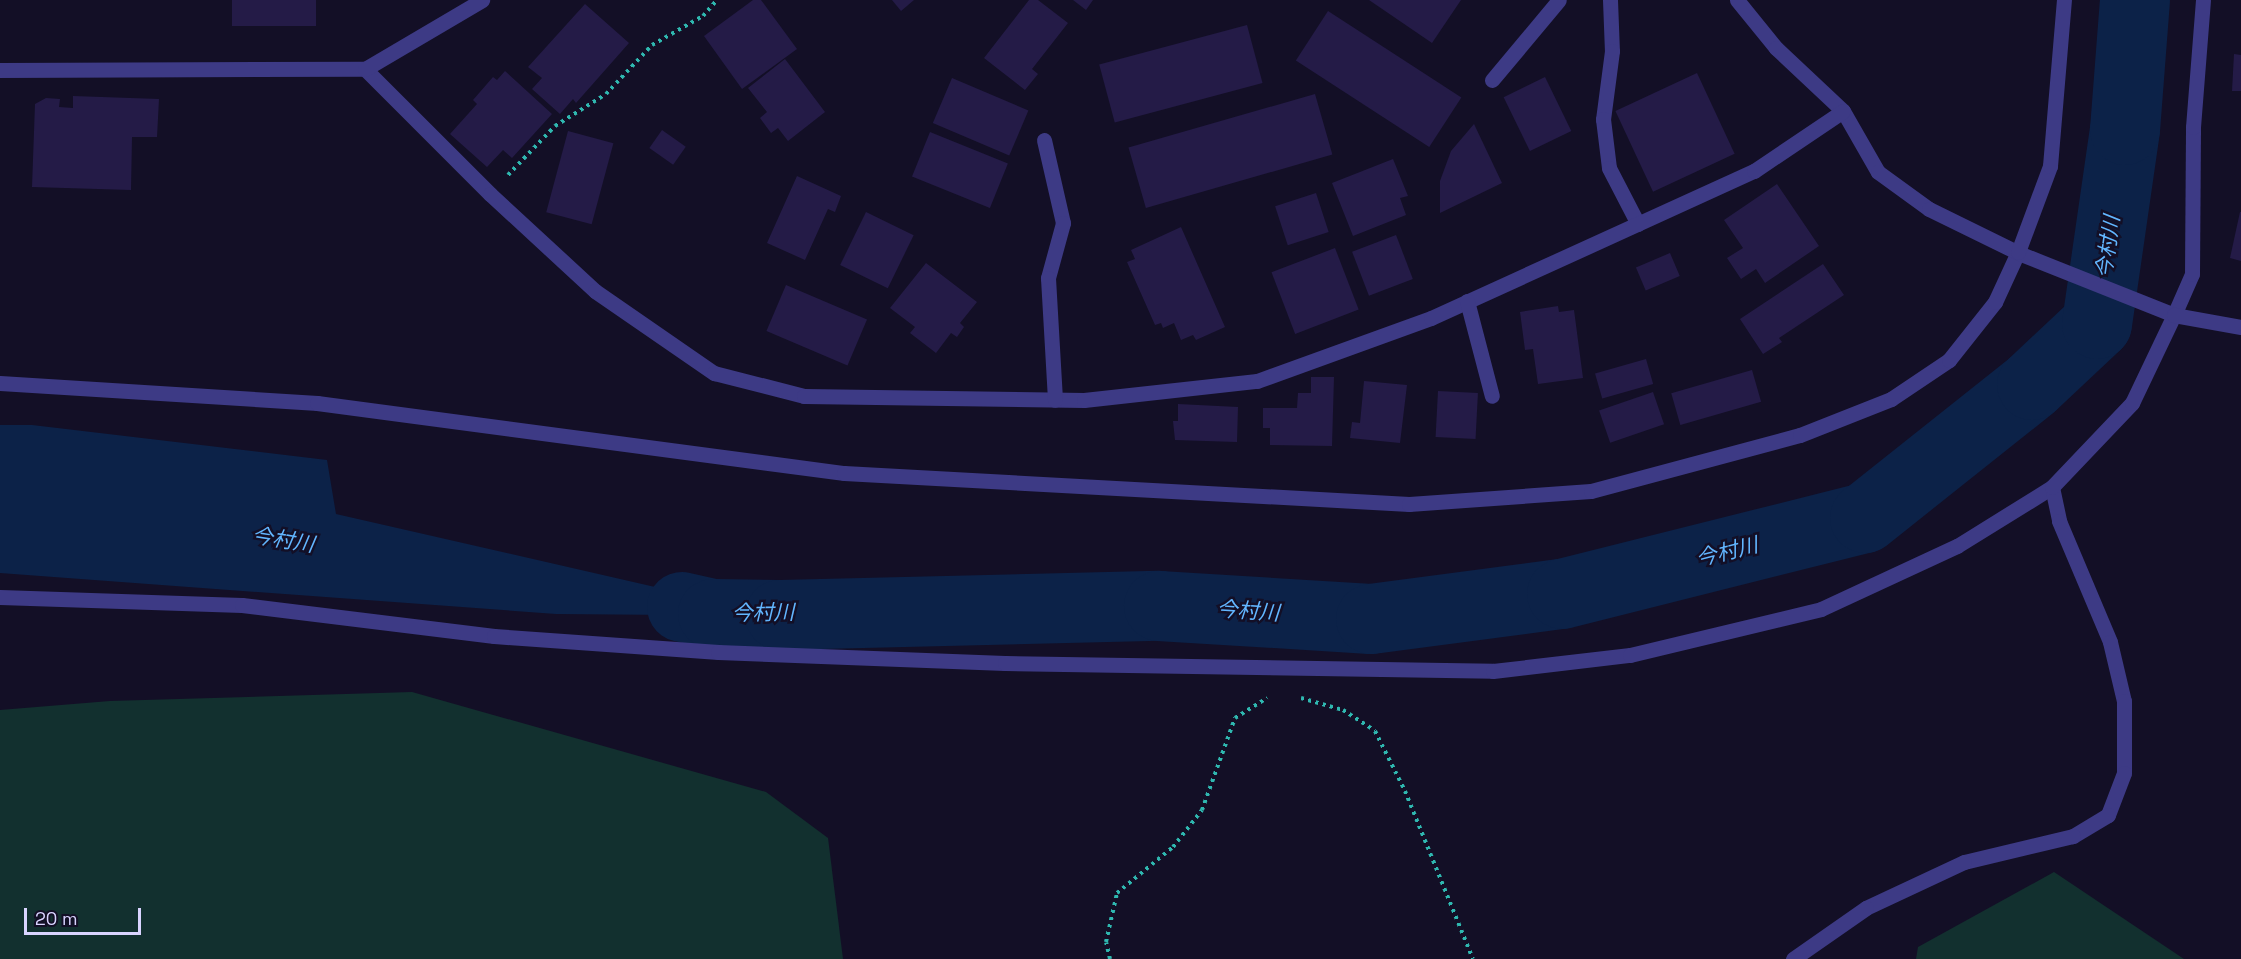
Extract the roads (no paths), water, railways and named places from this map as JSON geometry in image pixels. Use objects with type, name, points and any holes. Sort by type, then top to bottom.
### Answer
[{"type":"street","points":[[0,70],[365,69],[483,0]]},
{"type":"street","points":[[1492,80],[1558,0]]},
{"type":"street","points":[[1610,0],[1612,51],[1603,119],[1609,168],[1638,224]]},
{"type":"street","points":[[1737,0],[1776,48],[1843,111],[1878,172],[1929,208],[2019,253],[2173,314],[2241,327]]},
{"type":"street","points":[[0,383],[317,403],[844,473],[1409,504],[1591,491],[1800,435],[1891,399],[1949,360],[1995,302],[2019,253],[2050,166],[2064,0]]},
{"type":"street","points":[[0,597],[242,605],[494,636],[718,652],[1017,663],[1493,671],[1630,655],[1821,609],[1957,546],[2052,487],[2132,403],[2192,274],[2193,127],[2203,0]]},
{"type":"street","points":[[365,69],[490,194],[595,291],[714,373],[804,396],[1055,400],[1257,381],[1467,301],[1754,171],[1843,111]]},
{"type":"street","points":[[1044,140],[1063,223],[1048,278],[1055,400]]},
{"type":"street","points":[[1467,301],[1492,396]]},
{"type":"street","points":[[1793,959],[1866,908],[1964,862],[2073,836],[2108,814],[2124,772],[2124,700],[2110,642],[2059,520],[2052,487]]},
{"type":"water","points":[[0,425],[32,425],[327,460],[336,514],[782,616],[556,614],[0,573]]},
{"type":"waterway","name":"今村川","points":[[682,607],[713,614],[780,615],[1159,606],[1371,619],[1562,594],[1865,518],[2032,385],[2097,324],[2125,130],[2135,0]]}]
